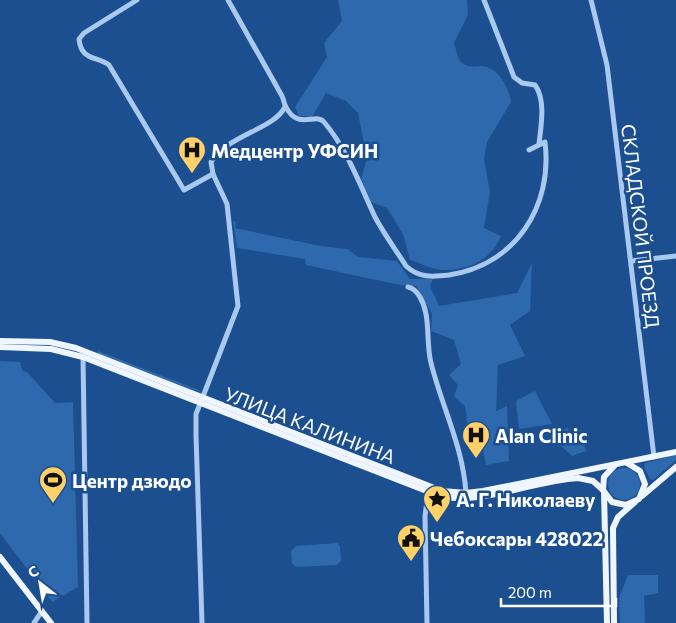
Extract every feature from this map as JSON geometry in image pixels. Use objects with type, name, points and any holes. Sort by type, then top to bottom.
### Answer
[{"type":"main road","name":"УЛИЦА КАЛИНИНА","points":[[0,341],[37,341],[76,348],[201,401]]},
{"type":"main road","name":"УЛИЦА КАЛИНИНА","points":[[0,346],[51,349],[83,357],[201,401],[429,490],[442,497],[466,499],[578,478],[593,481],[604,491]]},
{"type":"main road","points":[[607,623],[605,474],[616,465],[676,452]]},
{"type":"main road","points":[[604,491],[609,500],[617,504],[626,505],[637,501],[645,489],[643,476],[636,467],[623,463]]},
{"type":"main road","name":"УЛИЦА КАЛИНИНА","points":[[429,490],[466,493],[616,465]]},
{"type":"main road","points":[[614,623],[613,528],[618,517],[676,467]]},
{"type":"main road","points":[[0,557],[51,623]]},
{"type":"main road","points":[[0,562],[47,623]]},
{"type":"street","points":[[138,0],[88,30],[80,39],[80,45],[90,58],[109,65],[184,190],[213,174]]},
{"type":"street","points":[[228,0],[282,96],[285,107],[298,120],[308,121],[316,118],[323,120],[337,140],[377,220],[412,272],[430,277],[464,272],[485,264],[500,254],[522,233],[534,215],[546,178],[545,142],[529,150]]},
{"type":"street","points":[[484,0],[514,76],[522,83],[534,85],[539,94],[542,117],[539,144]]},
{"type":"street","name":"СКЛАДСКОЙ ПРОЕЗД","points":[[591,0],[607,65],[654,457]]},
{"type":"street","points":[[202,623],[196,414],[238,306],[226,199],[213,174],[211,162],[220,150],[272,120],[285,107]]},
{"type":"street","points":[[631,261],[676,256]]},
{"type":"street","points":[[408,287],[414,288],[418,293],[426,314],[426,338],[431,364],[454,432],[463,469],[466,493]]},
{"type":"street","points":[[83,357],[87,623]]},
{"type":"street","points":[[427,623],[426,516],[429,490]]},
{"type":"street","points":[[34,623],[40,614]]},
{"type":"shaded area","points":[[338,0],[467,0],[468,15],[454,43],[458,58],[467,66],[484,66],[492,69],[506,87],[511,102],[487,142],[484,159],[490,192],[484,228],[501,236],[491,251],[478,262],[453,270],[440,270],[410,260],[403,234],[387,208],[371,202],[361,178],[367,159],[358,113],[346,101],[326,93],[312,117],[299,116],[295,107],[327,57],[324,43],[342,21]]},
{"type":"shaded area","points":[[233,221],[236,222],[235,228],[320,246],[347,249],[358,257],[397,261],[410,279],[433,279],[430,286],[439,306],[517,293],[532,263],[530,311],[510,325],[525,356],[498,365],[496,411],[507,406],[509,461],[486,465],[481,440],[468,427],[465,406],[454,397],[458,385],[449,375],[461,364],[454,340],[431,331],[432,314],[416,286],[400,285],[306,265],[305,259],[237,248]]},
{"type":"shaded area","points":[[98,351],[199,390],[200,392],[97,354]]},
{"type":"shaded area","points":[[0,361],[20,362],[22,370],[28,373],[55,403],[73,402],[78,587],[52,602],[0,533]]},
{"type":"shaded area","points":[[535,391],[552,424],[519,429],[516,401]]},
{"type":"shaded area","points":[[567,428],[572,433],[581,430],[586,451],[572,456],[560,445],[557,433]]},
{"type":"shaded area","points":[[676,455],[676,460],[653,480],[650,479],[644,467],[645,463]]},
{"type":"shaded area","points":[[624,468],[630,469],[635,473],[639,478],[639,490],[635,495],[630,499],[624,500],[618,499],[613,495],[609,490],[608,484],[609,478],[613,473],[618,469]]},
{"type":"shaded area","points":[[337,543],[340,546],[341,561],[337,565],[296,567],[292,563],[291,551],[296,546]]},
{"type":"shaded area","points":[[628,575],[658,575],[658,593],[644,596],[645,623],[620,623],[619,598]]},
{"type":"place","name":"Медцентр УФСИН","points":[[192,174]]},
{"type":"place","name":"Alan Clinic","points":[[476,459]]},
{"type":"place","name":"Центр дзюдо","points":[[53,504]]},
{"type":"place","name":"А. Г. Николаеву","points":[[437,523]]},
{"type":"place","name":"Чебоксары 428022","points":[[411,562]]}]
